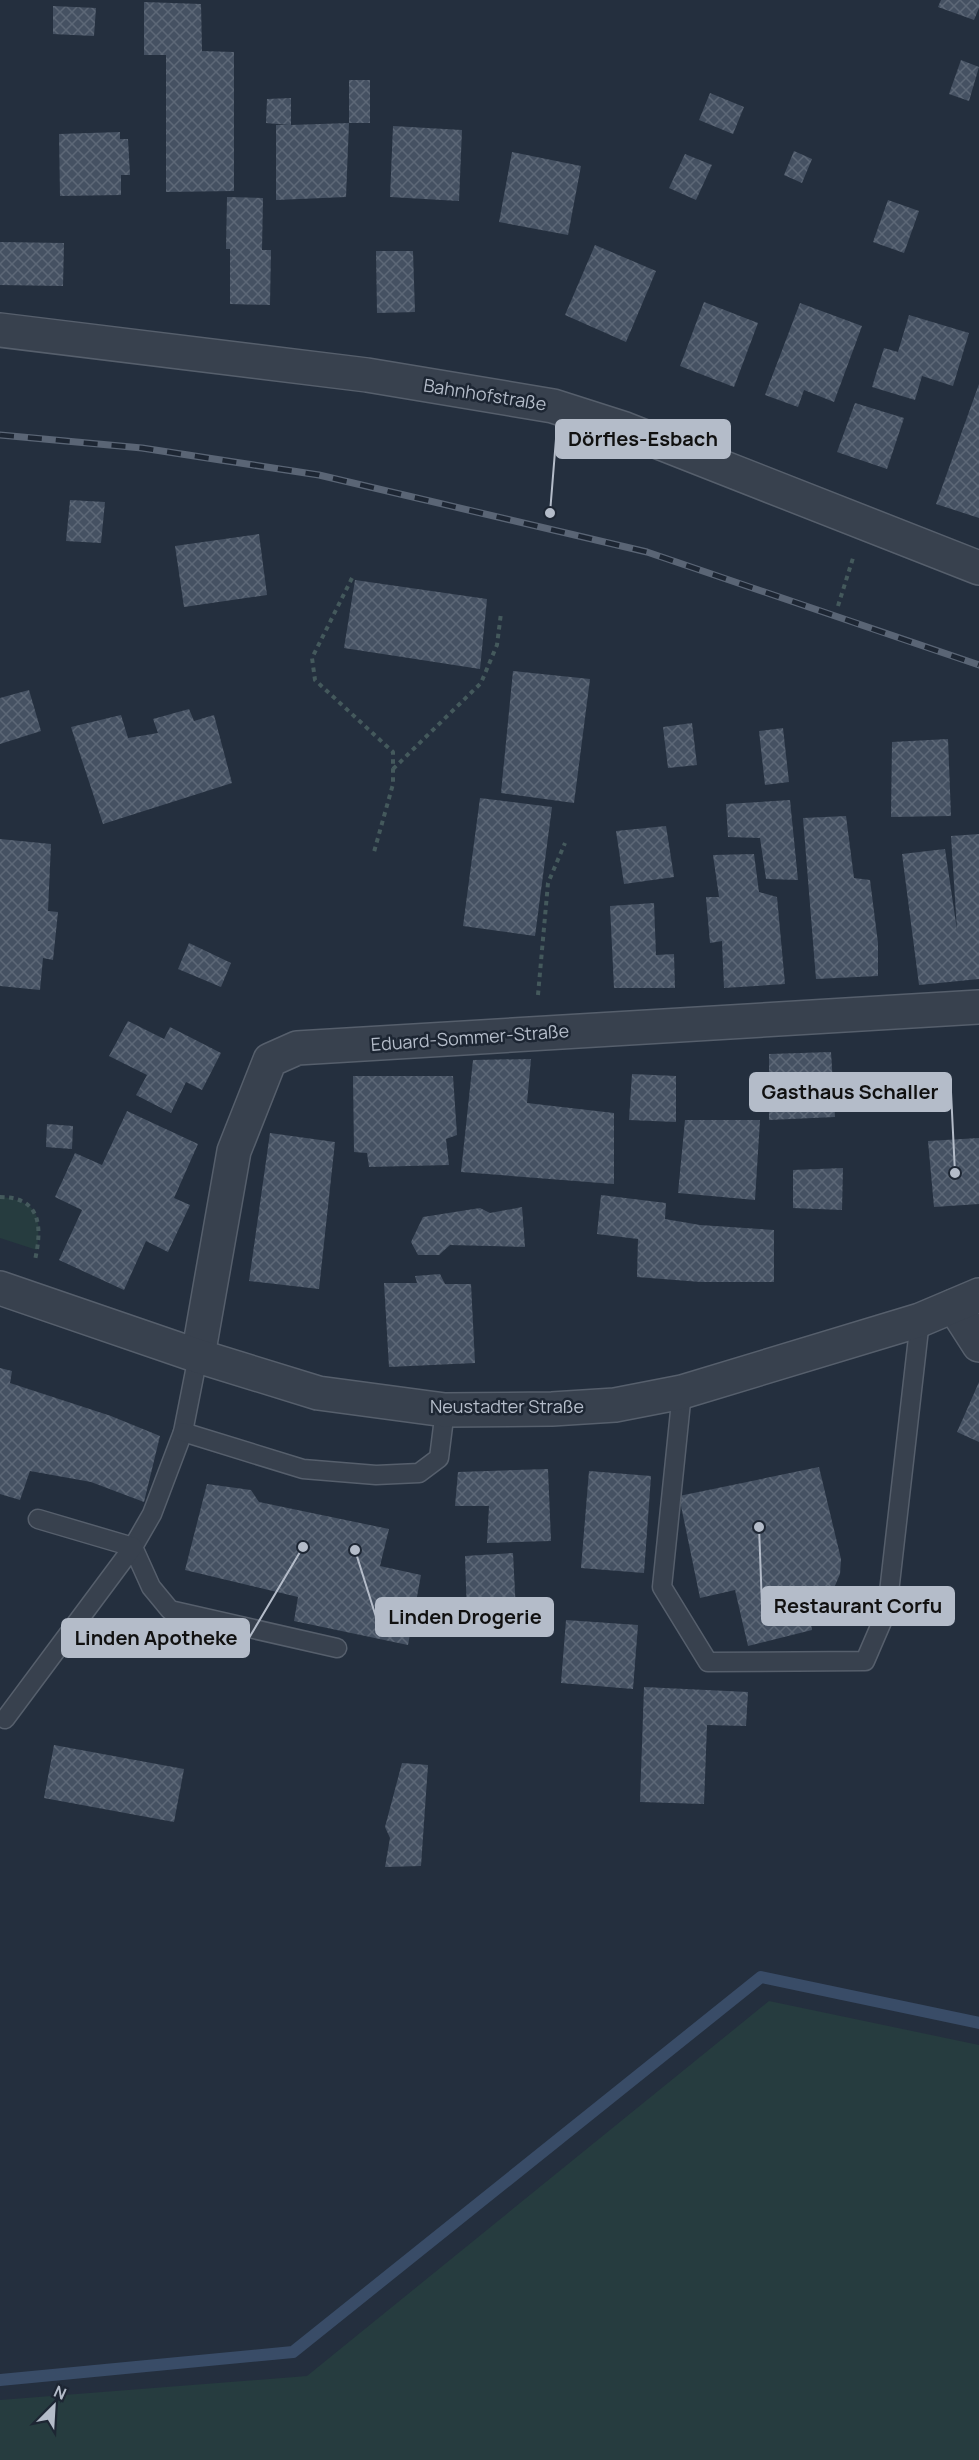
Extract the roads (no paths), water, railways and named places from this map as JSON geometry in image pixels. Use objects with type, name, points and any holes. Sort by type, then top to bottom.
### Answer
[{"type":"street","name":"Bahnhofstraße","points":[[0,330],[367,375],[553,406],[626,429],[979,568]]},
{"type":"street","name":"Eduard-Sommer-Straße","points":[[198,1356],[234,1151],[270,1060],[297,1048],[979,1007]]},
{"type":"street","name":"Neustadter Straße","points":[[14,1292],[198,1356],[318,1393],[445,1410],[615,1406],[682,1392],[920,1320],[967,1301]]},
{"type":"street","points":[[967,1301],[979,1345]]},
{"type":"lane","points":[[682,1392],[662,1587],[708,1662],[865,1661],[887,1610],[920,1320]]},
{"type":"lane","points":[[4,1719],[133,1547],[152,1514],[183,1432],[198,1356]]},
{"type":"lane","points":[[183,1432],[303,1469],[376,1475],[419,1473],[439,1458],[445,1410]]},
{"type":"lane","points":[[38,1519],[133,1547],[151,1587],[170,1610],[337,1648]]},
{"type":"waterway","points":[[0,2380],[293,2352],[761,1977],[979,2023]]},
{"type":"railway","points":[[0,435],[142,448],[319,475],[647,552],[979,665]]},
{"type":"place","name":"Dörfles-Esbach","points":[[550,513]]},
{"type":"place","name":"Gasthaus Schaller","points":[[955,1173]]},
{"type":"place","name":"Restaurant Corfu","points":[[759,1527]]},
{"type":"place","name":"Linden Apotheke","points":[[303,1547]]},
{"type":"place","name":"Linden Drogerie","points":[[355,1550]]}]
